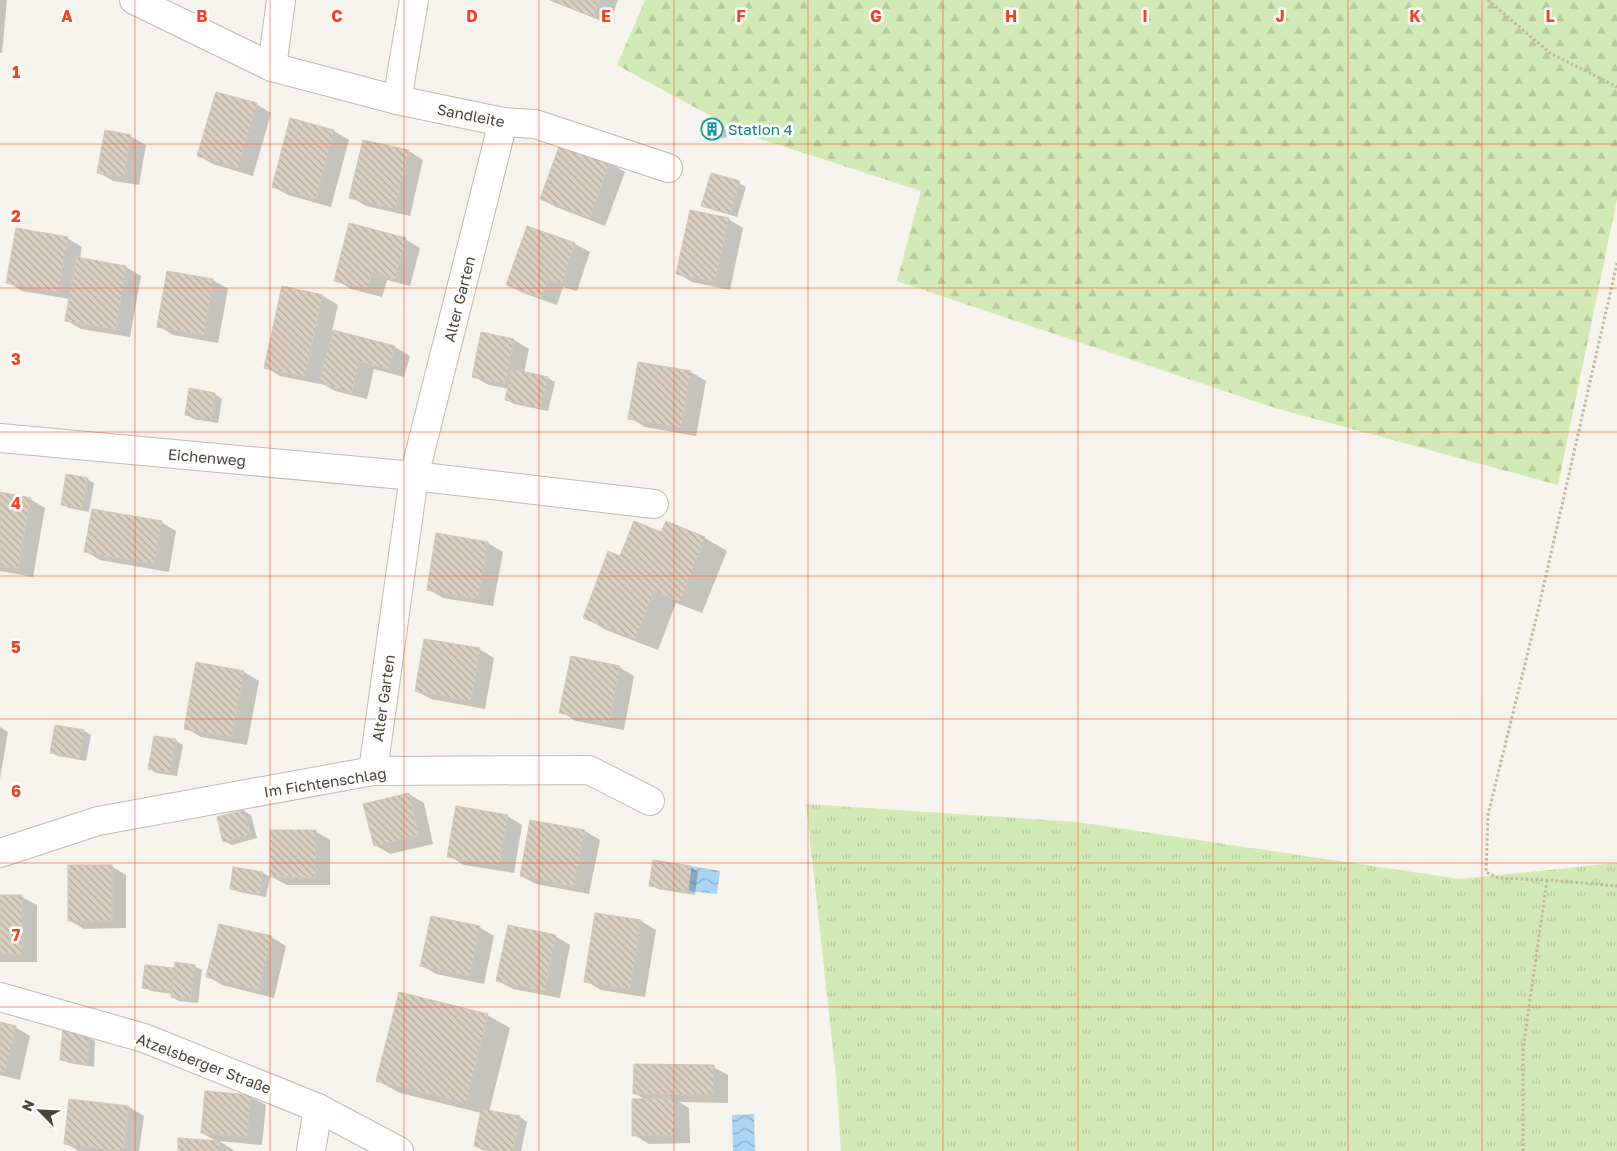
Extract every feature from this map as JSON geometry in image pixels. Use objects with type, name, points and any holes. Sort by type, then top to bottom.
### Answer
[{"type":"street","name":"Sandleite","points":[[134,0],[272,67],[397,100],[503,122],[535,124],[668,168]]},
{"type":"street","points":[[272,67],[281,0]]},
{"type":"street","points":[[397,100],[414,0]]},
{"type":"street","name":"Alter Garten","points":[[373,771],[414,476],[503,122]]},
{"type":"street","name":"Eichenweg","points":[[0,438],[414,476]]},
{"type":"street","points":[[414,476],[654,504]]},
{"type":"street","name":"Im Fichtenschlag","points":[[0,853],[98,821],[373,771],[589,770],[650,801]]},
{"type":"street","name":"Atzelsberger Straße","points":[[0,997],[144,1038],[318,1108],[399,1151]]},
{"type":"street","points":[[311,1151],[318,1108]]},
{"type":"path","points":[[1488,0],[1550,53],[1617,87]]},
{"type":"path","points":[[1617,263],[1537,615],[1488,815],[1486,872],[1498,878],[1617,886]]},
{"type":"path","points":[[1523,1151],[1523,1049],[1547,880]]},
{"type":"green space","points":[[645,0],[1617,0],[1617,199],[1558,485],[1275,408],[897,281],[921,191],[742,133],[617,65]]},
{"type":"green space","points":[[806,804],[1077,822],[1460,879],[1617,863],[1617,1151],[841,1151],[836,1077]]},
{"type":"water","points":[[691,866],[720,871],[717,894],[688,891]]},
{"type":"water","points":[[754,1114],[755,1151],[733,1151],[732,1115]]},
{"type":"building","points":[[550,0],[600,0],[593,17]]},
{"type":"building","points":[[216,92],[257,103],[238,168],[197,156]]},
{"type":"building","points":[[290,118],[334,130],[316,199],[272,187]]},
{"type":"building","name":"Station 4","points":[[717,118],[721,133],[705,136],[702,121]]},
{"type":"building","points":[[105,130],[131,135],[124,177],[97,173]]},
{"type":"building","points":[[363,140],[409,150],[395,209],[349,198]]},
{"type":"building","points":[[560,144],[610,162],[590,218],[540,199]]},
{"type":"building","points":[[711,173],[740,181],[730,214],[701,206]]},
{"type":"building","points":[[690,210],[729,218],[715,282],[676,274]]},
{"type":"building","points":[[349,223],[406,238],[395,279],[372,272],[367,289],[334,281]]},
{"type":"building","points":[[527,226],[575,243],[562,284],[548,279],[542,298],[506,285]]},
{"type":"building","points":[[16,228],[68,237],[58,292],[6,283]]},
{"type":"building","points":[[76,257],[126,266],[116,330],[65,321]]},
{"type":"building","points":[[167,271],[213,279],[204,335],[157,327]]},
{"type":"building","points":[[282,286],[323,295],[305,377],[264,368]]},
{"type":"building","points":[[333,330],[395,346],[389,369],[359,361],[352,392],[319,383]]},
{"type":"building","points":[[481,332],[514,339],[505,384],[472,377]]},
{"type":"building","points":[[638,362],[691,371],[681,428],[628,419]]},
{"type":"building","points":[[512,369],[548,377],[541,408],[505,400]]},
{"type":"building","points":[[189,388],[215,393],[211,420],[185,415]]},
{"type":"building","points":[[66,474],[88,478],[82,508],[61,505]]},
{"type":"building","points":[[0,492],[31,498],[18,569],[0,566]]},
{"type":"building","points":[[92,509],[162,521],[154,564],[84,552]]},
{"type":"building","points":[[634,521],[661,532],[666,521],[705,537],[680,601],[654,591],[635,639],[583,618],[608,551],[620,556]]},
{"type":"building","points":[[436,533],[488,542],[478,599],[427,590]]},
{"type":"building","points":[[424,639],[480,648],[471,701],[415,691]]},
{"type":"building","points":[[571,656],[620,666],[609,723],[559,713]]},
{"type":"building","points":[[196,662],[244,671],[232,737],[184,729]]},
{"type":"building","points":[[55,725],[84,730],[79,758],[50,753]]},
{"type":"building","points":[[154,736],[176,739],[170,773],[148,769]]},
{"type":"building","points":[[409,793],[419,835],[374,846],[363,804]]},
{"type":"building","points":[[456,806],[508,815],[499,866],[447,857]]},
{"type":"building","points":[[244,810],[251,834],[223,842],[217,817]]},
{"type":"building","points":[[530,820],[585,830],[574,886],[520,876]]},
{"type":"building","points":[[270,830],[316,830],[315,877],[270,877]]},
{"type":"building","points":[[653,860],[691,866],[688,891],[649,886]]},
{"type":"building","points":[[68,865],[112,865],[112,921],[68,921]]},
{"type":"building","points":[[233,867],[263,872],[259,894],[230,889]]},
{"type":"building","points":[[0,895],[22,895],[23,954],[0,954]]},
{"type":"building","points":[[595,913],[641,920],[630,989],[584,982]]},
{"type":"building","points":[[431,916],[480,926],[470,976],[420,966]]},
{"type":"building","points":[[219,924],[272,936],[259,990],[206,977]]},
{"type":"building","points":[[508,925],[556,935],[545,991],[496,981]]},
{"type":"building","points":[[175,962],[195,965],[191,1000],[171,997]]},
{"type":"building","points":[[145,965],[175,968],[171,991],[142,988]]},
{"type":"building","points":[[399,992],[488,1014],[466,1103],[376,1081]]},
{"type":"building","points":[[0,1022],[16,1026],[5,1072],[0,1071]]},
{"type":"building","points":[[63,1028],[89,1036],[87,1064],[60,1060]]},
{"type":"building","points":[[634,1064],[714,1065],[713,1095],[633,1094]]},
{"type":"building","points":[[205,1091],[251,1095],[247,1137],[201,1133]]},
{"type":"building","points":[[674,1098],[675,1135],[632,1136],[632,1099]]},
{"type":"building","points":[[69,1099],[129,1106],[123,1151],[64,1144]]},
{"type":"building","points":[[481,1109],[520,1116],[513,1151],[500,1151],[474,1146]]},
{"type":"building","points":[[178,1138],[220,1141],[219,1151],[178,1151]]},
{"type":"place","name":"Station 4","points":[[712,129]]}]
